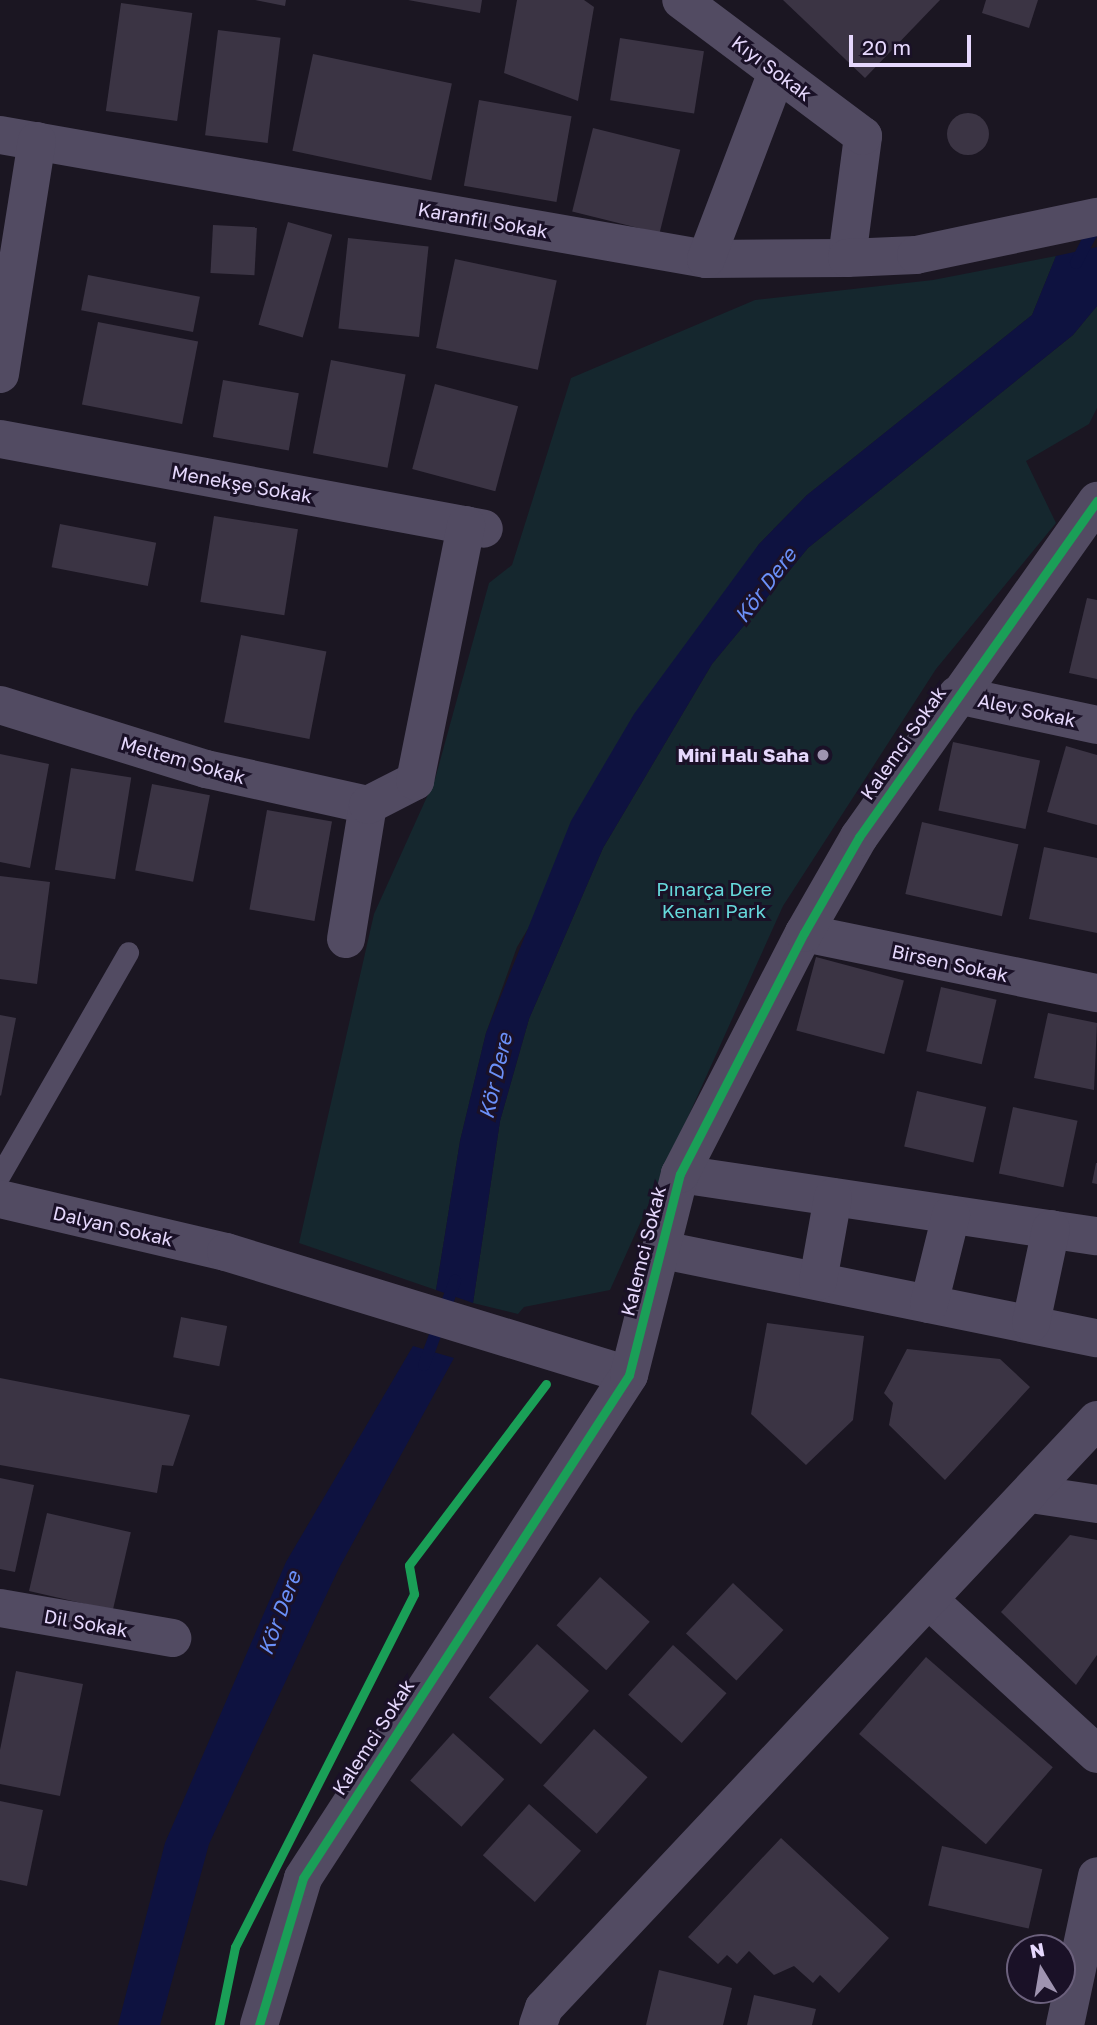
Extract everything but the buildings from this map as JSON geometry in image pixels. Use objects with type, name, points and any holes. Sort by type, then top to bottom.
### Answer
[{"type":"street","name":"Kıyı Sokak","points":[[681,0],[863,136],[847,258]]},
{"type":"street","points":[[706,259],[777,72]]},
{"type":"street","name":"Karanfil Sokak","points":[[0,135],[706,259],[847,258],[916,254],[1097,217]]},
{"type":"street","points":[[0,374],[37,141]]},
{"type":"street","name":"Menekşe Sokak","points":[[0,439],[475,527],[415,781],[369,806]]},
{"type":"street","name":"Kalemci Sokak","points":[[259,2025],[303,1878],[629,1375],[663,1250],[680,1174],[804,933],[859,836],[1097,501]]},
{"type":"street","name":"Alev Sokak","points":[[957,695],[1097,725]]},
{"type":"street","name":"Meltem Sokak","points":[[0,705],[206,769],[369,806]]},
{"type":"street","points":[[346,939],[369,806]]},
{"type":"street","name":"Birsen Sokak","points":[[804,933],[1097,993]]},
{"type":"street","points":[[680,1174],[1097,1236]]},
{"type":"street","points":[[818,1281],[833,1197]]},
{"type":"street","name":"Dalyan Sokak","points":[[0,1199],[226,1252],[629,1375]]},
{"type":"street","points":[[929,1304],[951,1215]]},
{"type":"street","points":[[1031,1323],[1051,1229]]},
{"type":"street","points":[[663,1250],[1097,1338]]},
{"type":"street","points":[[538,2025],[544,2008],[931,1602],[1097,1420]]},
{"type":"street","points":[[1031,1494],[1097,1504]]},
{"type":"street","points":[[931,1602],[1097,1754]]},
{"type":"street","name":"Dil Sokak","points":[[0,1608],[172,1638]]},
{"type":"street","points":[[1065,2025],[1097,1876]]},
{"type":"lane","points":[[0,1175],[128,952]]},
{"type":"green space","points":[[1056,256],[1032,315],[807,495],[759,544],[517,947],[486,1033],[460,1141],[436,1290],[299,1243],[374,914],[435,779],[489,583],[512,565],[571,378],[755,300],[933,280]]},
{"type":"green space","name":"Pınarça Dere Kenarı Park","points":[[1097,306],[1097,408],[1089,424],[1026,461],[1056,523],[936,669],[783,906],[610,1290],[524,1307],[518,1314],[473,1303],[500,1121],[529,1019],[603,848],[712,664],[808,548],[1073,335]]},
{"type":"water","points":[[1097,247],[1097,306],[1073,335],[808,548],[712,664],[603,848],[529,1019],[500,1121],[473,1303],[436,1290],[460,1141],[486,1033],[571,821],[634,714],[759,544],[807,495],[1032,315],[1056,256]]},
{"type":"water","points":[[413,1346],[454,1358],[339,1568],[209,1844],[160,2025],[118,2025],[165,1843],[286,1562]]},
{"type":"waterway","name":"Kör Dere","points":[[1076,263],[1097,223]]},
{"type":"waterway","name":"Kör Dere","points":[[424,1365],[455,1281]]},
{"type":"cycle path","points":[[259,2025],[303,1878],[629,1375],[680,1174],[804,933],[859,837],[1097,501]]},
{"type":"cycle path","points":[[219,2025],[235,1947],[414,1594],[409,1565],[546,1384]]},
{"type":"place","name":"Mini Halı Saha","points":[[823,755]]}]
